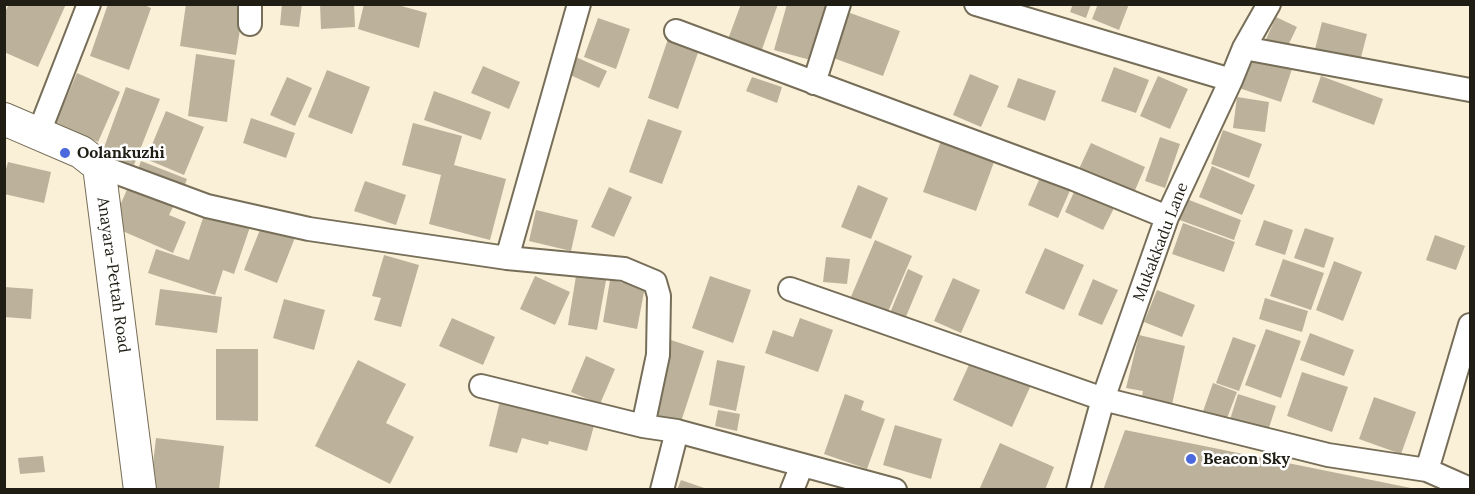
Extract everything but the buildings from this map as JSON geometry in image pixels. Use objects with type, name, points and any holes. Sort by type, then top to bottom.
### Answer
[{"type":"main road","points":[[4,119],[81,152],[99,166]]},
{"type":"main road","name":"Anayara-Pettah Road","points":[[99,166],[140,489]]},
{"type":"street","points":[[38,135],[89,4]]},
{"type":"street","points":[[507,258],[579,4]]},
{"type":"street","points":[[814,83],[839,4]]},
{"type":"street","points":[[976,4],[1231,80]]},
{"type":"street","name":"Mukakkadu Lane","points":[[1078,489],[1103,399],[1167,217],[1244,48],[1269,4]]},
{"type":"street","points":[[676,31],[1074,179],[1167,217]]},
{"type":"street","points":[[1244,48],[1470,90]]},
{"type":"street","points":[[99,166],[207,206],[309,229],[507,258],[624,270],[655,282],[659,296],[658,355],[643,426]]},
{"type":"street","points":[[790,290],[1103,399],[1328,455],[1427,471],[1470,489]]},
{"type":"street","points":[[1427,471],[1470,326]]},
{"type":"street","points":[[481,386],[643,426],[677,431],[895,489]]},
{"type":"street","points":[[662,489],[677,431]]},
{"type":"street","points":[[792,489],[802,465]]},
{"type":"place","name":"Oolankuzhi","points":[[65,153]]},
{"type":"place","name":"Beacon Sky","points":[[1191,459]]}]
